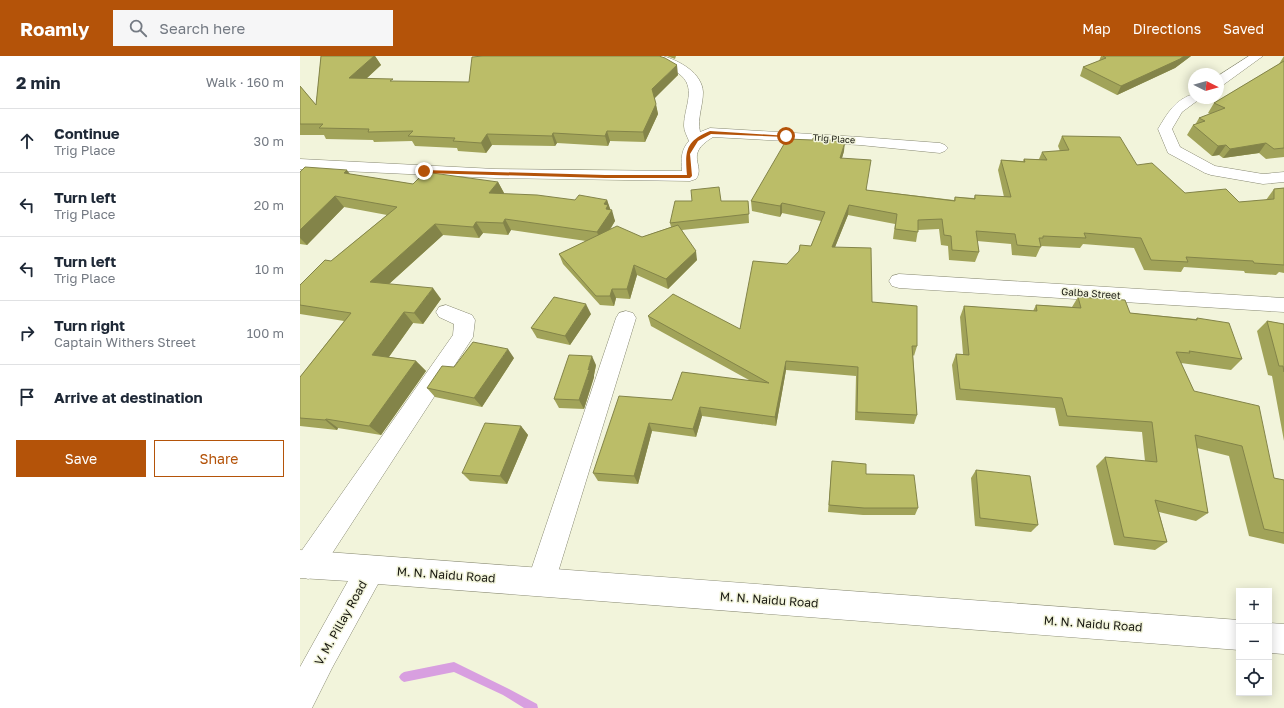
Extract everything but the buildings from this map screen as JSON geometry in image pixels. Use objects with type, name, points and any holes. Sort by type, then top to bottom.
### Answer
[{"type":"street","points":[[300,164],[424,171],[605,176],[690,176],[688,154],[696,140],[692,131],[692,117],[696,88],[692,79],[673,65],[651,56]]},
{"type":"street","points":[[1224,78],[1257,56]]},
{"type":"street","points":[[1188,102],[1177,109],[1165,129],[1173,150],[1211,170],[1263,179],[1284,177]]},
{"type":"street","name":"Trig Place","points":[[696,140],[710,132],[860,141],[940,148]]},
{"type":"street","name":"Galba Street","points":[[899,281],[1284,305]]},
{"type":"street","points":[[304,564],[463,337],[465,320],[446,312]]},
{"type":"street","points":[[541,582],[626,318]]},
{"type":"street","name":"M. N. Naidu Road","points":[[304,564],[1236,635]]},
{"type":"street","name":"V. M. Pillay Road","points":[[300,699],[321,657],[371,569]]},
{"type":"street","points":[[1272,638],[1284,639]]},
{"type":"waterway","points":[[404,677],[454,667],[506,692],[533,708]]},
{"type":"route","points":[[424,171],[605,176],[690,176],[688,154],[696,140],[710,132],[786,136]]}]
